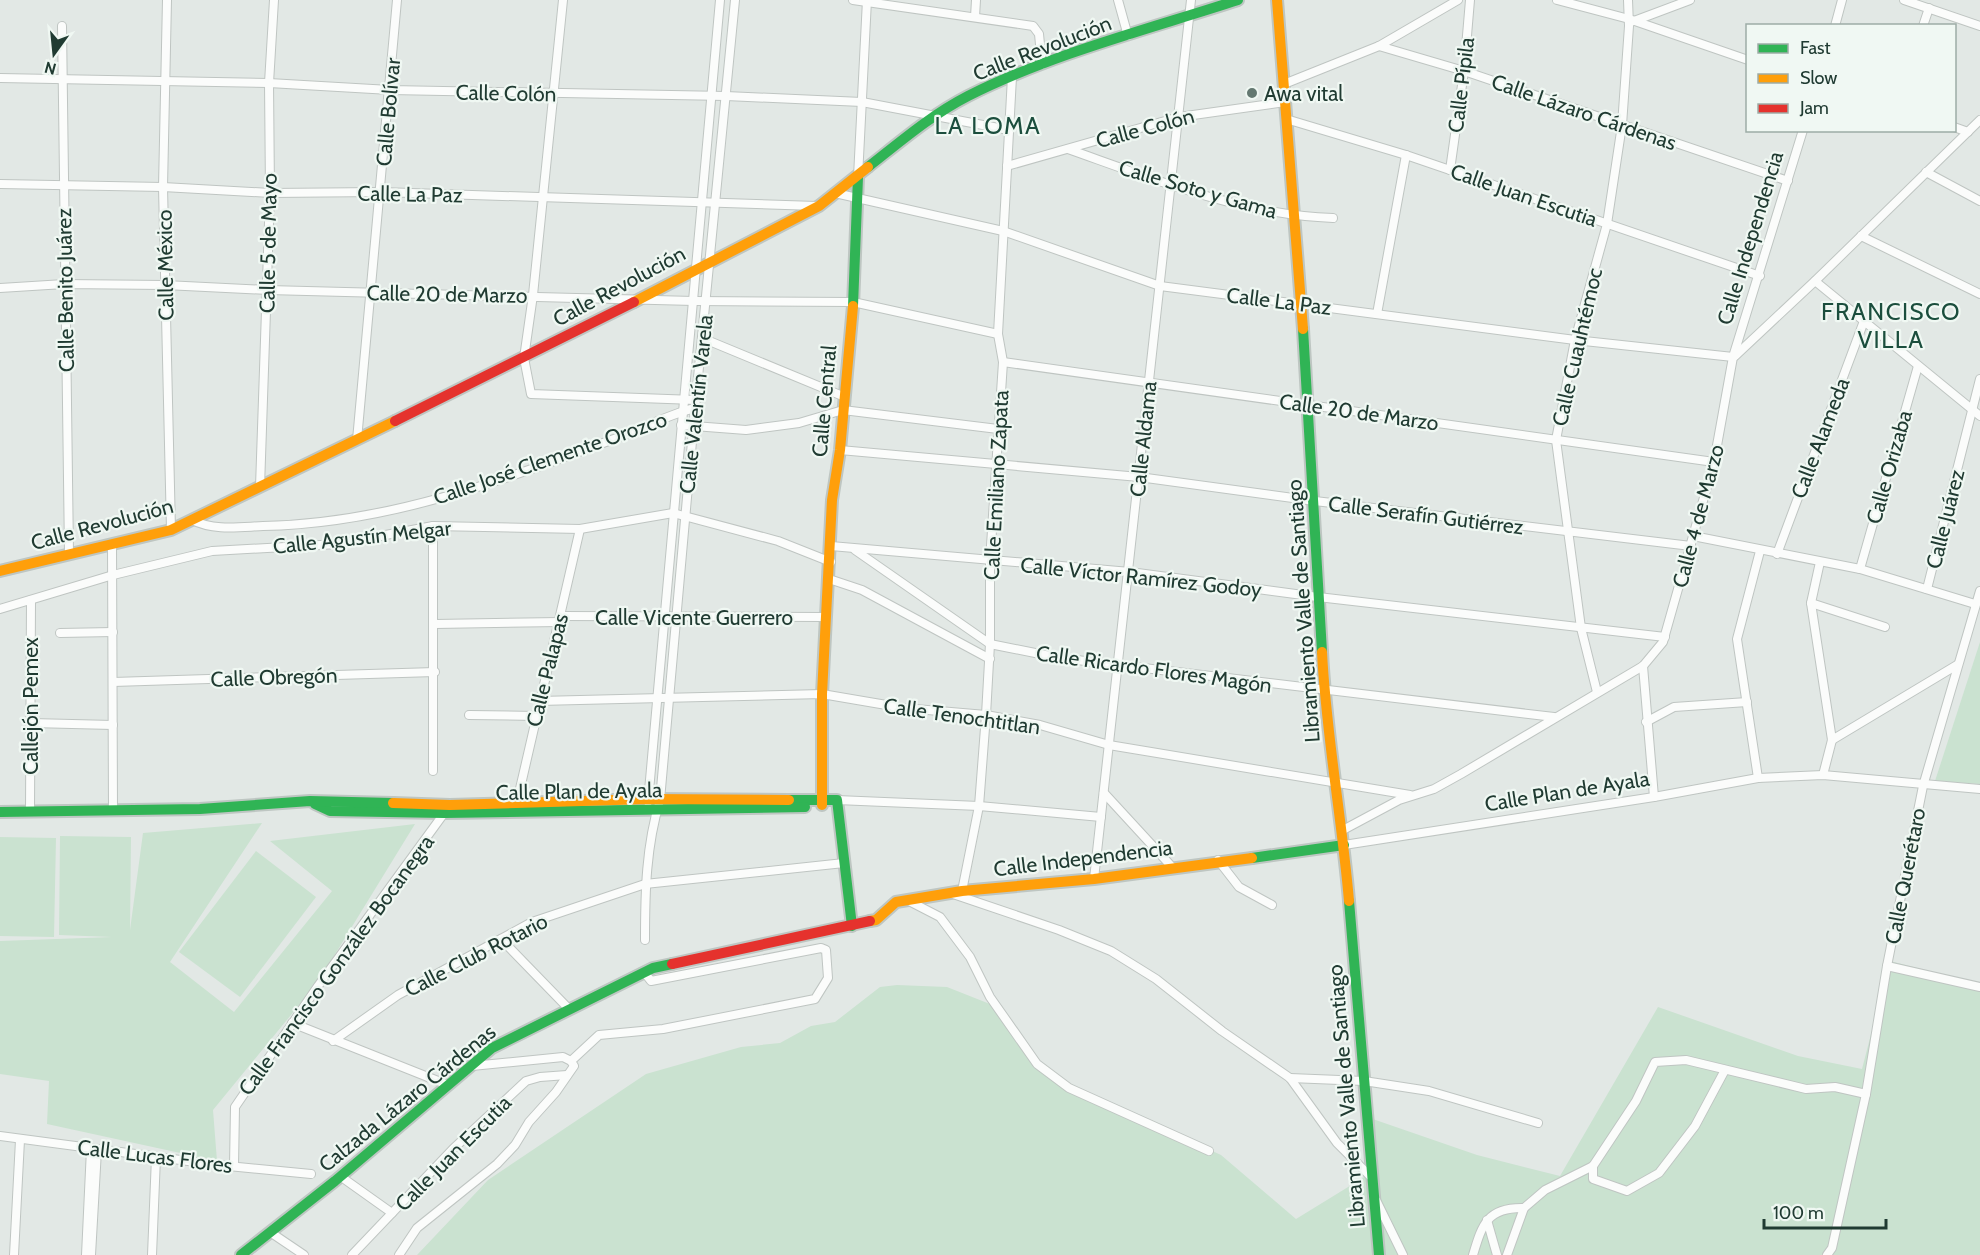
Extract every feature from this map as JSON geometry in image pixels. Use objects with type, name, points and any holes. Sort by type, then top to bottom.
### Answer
[{"type":"street","name":"Calle México","points":[[167,0],[163,187],[171,530]]},
{"type":"street","name":"Calle 5 de Mayo","points":[[260,487],[268,290],[269,83],[274,0]]},
{"type":"street","name":"Calle Bolívar","points":[[357,440],[397,0]]},
{"type":"street","points":[[563,0],[533,295],[524,358],[531,394],[682,400],[695,404]]},
{"type":"street","name":"Calle Valentín Varela","points":[[653,807],[657,698],[666,616],[683,411],[682,400],[698,267],[720,0]]},
{"type":"street","name":"Calle Valentín Varela","points":[[653,807],[678,617],[695,404],[735,0]]},
{"type":"street","points":[[853,0],[867,0],[1034,26],[1039,34],[1042,65]]},
{"type":"street","name":"Calle Central","points":[[822,803],[822,694],[831,562],[832,500],[840,450],[853,302],[867,0]]},
{"type":"street","points":[[975,17],[976,0]]},
{"type":"street","points":[[1118,0],[1128,36]]},
{"type":"street","name":"Calle Aldama","points":[[1094,879],[1116,665],[1130,572],[1191,0]]},
{"type":"street","name":"Calle Revolución","points":[[0,571],[69,554],[112,548],[171,530],[524,358],[819,206],[932,117],[968,96],[1042,65],[1238,0]]},
{"type":"street","name":"Libramiento Valle de Santiago","points":[[1277,0],[1309,406],[1324,691],[1343,830],[1379,1255]]},
{"type":"street","points":[[1284,84],[1379,46],[1458,0]]},
{"type":"street","name":"Calle Pípila","points":[[1450,170],[1464,71],[1470,0]]},
{"type":"street","points":[[1557,0],[1631,20],[1746,59]]},
{"type":"street","name":"Calle Cuauhtémoc","points":[[1597,692],[1581,628],[1556,440],[1575,340],[1607,224],[1622,125],[1631,20],[1628,0]]},
{"type":"street","points":[[1631,20],[1690,0]]},
{"type":"street","points":[[1836,24],[1842,0]]},
{"type":"street","points":[[1904,0],[1980,26]]},
{"type":"street","points":[[1924,24],[1929,8]]},
{"type":"street","name":"Calle Benito Juárez","points":[[62,26],[69,554]]},
{"type":"street","name":"Calle Lázaro Cárdenas","points":[[1379,46],[1464,71],[1788,181]]},
{"type":"street","points":[[1736,56],[1746,53]]},
{"type":"street","name":"Calle Colón","points":[[0,78],[269,83],[390,90],[726,96],[862,102],[1009,130]]},
{"type":"street","name":"Calle Emiliano Zapata","points":[[957,892],[979,806],[990,659],[990,561],[1003,362],[998,334],[1012,78]]},
{"type":"street","name":"Calle Colón","points":[[1007,166],[1179,117],[1285,102]]},
{"type":"street","name":"Calle Juan Escutia","points":[[1286,119],[1406,154],[1760,276]]},
{"type":"street","points":[[1733,357],[1815,281],[1980,120]]},
{"type":"street","points":[[1956,128],[1968,132]]},
{"type":"street","name":"Calle Independencia","points":[[1733,357],[1760,276],[1802,132]]},
{"type":"street","name":"Calle Soto y Gama","points":[[1068,149],[1171,186],[1294,217],[1333,218]]},
{"type":"street","points":[[1377,314],[1406,154]]},
{"type":"street","points":[[1926,172],[1980,201]]},
{"type":"street","name":"Calle La Paz","points":[[0,184],[163,187],[270,193],[381,192],[819,206]]},
{"type":"street","name":"Calle La Paz","points":[[835,193],[857,196],[1003,231],[1160,286],[1575,340],[1733,357]]},
{"type":"street","points":[[1861,236],[1980,294]]},
{"type":"street","points":[[1815,281],[1971,411],[1980,416]]},
{"type":"street","name":"Calle 20 de Marzo","points":[[0,288],[64,284],[165,285],[268,290],[639,298],[706,302],[853,302],[998,334]]},
{"type":"street","name":"Calle Alameda","points":[[1777,554],[1864,321]]},
{"type":"street","points":[[702,338],[845,397]]},
{"type":"street","name":"Calle 4 de Marzo","points":[[1343,830],[1399,800],[1415,796],[1452,779],[1643,666],[1665,636],[1714,462],[1733,357]]},
{"type":"street","name":"Calle 20 de Marzo","points":[[1003,362],[1714,462]]},
{"type":"street","name":"Calle Orizaba","points":[[1860,569],[1918,366]]},
{"type":"street","name":"Calle Juárez","points":[[1927,589],[1980,379]]},
{"type":"street","name":"Calle José Clemente Orozco","points":[[192,520],[207,527],[287,526],[389,511],[453,494],[615,439],[695,404]]},
{"type":"street","points":[[681,424],[746,429],[799,423],[843,410],[998,429]]},
{"type":"street","name":"Calle Serafín Gutiérrez","points":[[840,450],[1139,477],[1568,533],[1690,546]]},
{"type":"street","points":[[673,513],[686,519],[777,541],[831,562]]},
{"type":"street","name":"Calle Agustín Melgar","points":[[0,609],[113,573],[212,551],[338,543],[433,526],[579,530],[673,513]]},
{"type":"street","points":[[433,526],[435,624],[433,771]]},
{"type":"street","name":"Calle Palapas","points":[[516,807],[539,701],[561,619],[579,530]]},
{"type":"street","points":[[1693,536],[1860,569],[1975,604]]},
{"type":"street","name":"Calle Víctor Ramírez Godoy","points":[[831,546],[1130,572],[1318,597],[1665,636]]},
{"type":"street","points":[[112,548],[113,811]]},
{"type":"street","name":"Calle Ricardo Flores Magón","points":[[854,549],[990,644],[1060,658],[1554,717]]},
{"type":"street","points":[[1758,778],[1737,639],[1760,551]]},
{"type":"street","points":[[1820,562],[1811,603],[1832,740],[1823,775]]},
{"type":"street","points":[[829,579],[862,590],[990,659]]},
{"type":"street","name":"Calle Querétaro","points":[[1827,1255],[1832,1248],[1866,1094],[1887,966],[1923,786],[1980,591]]},
{"type":"street","name":"Callejón Pemex","points":[[30,812],[31,600]]},
{"type":"street","points":[[1811,603],[1886,627]]},
{"type":"street","name":"Calle Vicente Guerrero","points":[[435,624],[666,616],[826,617]]},
{"type":"street","points":[[60,633],[113,632]]},
{"type":"street","points":[[1832,740],[1957,665]]},
{"type":"street","points":[[1643,666],[1654,797]]},
{"type":"street","name":"Calle Obregón","points":[[113,682],[435,672]]},
{"type":"street","name":"Calle Tenochtitlan","points":[[539,701],[822,694],[904,708],[986,715],[1040,725],[1109,745],[1415,796]]},
{"type":"street","points":[[1646,722],[1674,706],[1747,702]]},
{"type":"street","points":[[469,715],[536,716]]},
{"type":"street","points":[[31,723],[113,725]]},
{"type":"street","name":"Calle Plan de Ayala","points":[[1218,860],[1344,845],[1654,797],[1758,778],[1823,775],[1923,786],[1980,789]]},
{"type":"street","points":[[1104,794],[1173,868]]},
{"type":"street","name":"Calle Plan de Ayala","points":[[0,812],[200,809],[310,801],[447,809],[653,807],[850,801],[979,806],[1101,817]]},
{"type":"street","points":[[837,803],[852,926]]},
{"type":"street","points":[[645,940],[645,884],[653,807]]},
{"type":"street","name":"Calle Francisco González Bocanegra","points":[[234,1166],[235,1107],[292,1023],[447,809]]},
{"type":"street","points":[[1218,860],[1239,887],[1272,905]]},
{"type":"street","name":"Calle Independencia","points":[[957,892],[1094,879],[1218,860]]},
{"type":"street","name":"Calle Club Rotario","points":[[333,1041],[398,995],[532,922],[645,884],[844,863]]},
{"type":"street","points":[[957,892],[1111,951],[1156,979],[1222,1031],[1290,1078],[1337,1143],[1372,1178]]},
{"type":"street","name":"Calzada Lázaro Cárdenas","points":[[241,1255],[340,1176],[492,1048],[568,1008],[653,968],[876,920],[896,902],[957,892]]},
{"type":"street","points":[[907,900],[940,917],[970,957],[990,997],[1037,1064],[1069,1088],[1209,1151]]},
{"type":"street","points":[[501,939],[568,1008]]},
{"type":"street","points":[[571,1061],[599,1035],[663,1029],[815,999],[828,978],[826,950],[821,948],[651,981],[644,972]]},
{"type":"street","points":[[1887,966],[1980,987]]},
{"type":"street","points":[[292,1023],[448,1085]]},
{"type":"street","points":[[399,1255],[417,1228],[497,1164],[515,1145],[529,1122],[556,1092],[574,1066],[571,1061],[563,1057],[472,1066]]},
{"type":"street","points":[[1507,1255],[1524,1208],[1545,1190],[1593,1166],[1636,1101],[1655,1062],[1686,1060],[1806,1089],[1836,1087],[1866,1094]]},
{"type":"street","points":[[1593,1166],[1593,1179],[1627,1191],[1659,1173],[1695,1126],[1725,1070]]},
{"type":"street","name":"Calle Juan Escutia","points":[[352,1255],[453,1149],[526,1081],[567,1075]]},
{"type":"street","points":[[1290,1078],[1364,1081],[1429,1091],[1538,1123]]},
{"type":"street","name":"Calle Lucas Flores","points":[[0,1136],[156,1157],[311,1174]]},
{"type":"street","points":[[14,1255],[20,1140]]},
{"type":"street","points":[[86,1255],[94,1149]]},
{"type":"street","points":[[91,1255],[94,1149]]},
{"type":"street","points":[[152,1255],[156,1157]]},
{"type":"street","points":[[340,1176],[392,1213]]},
{"type":"street","points":[[1374,1195],[1403,1255]]},
{"type":"street","points":[[1473,1253],[1482,1225],[1487,1220],[1507,1207],[1524,1208]]},
{"type":"street","points":[[1487,1220],[1497,1255]]},
{"type":"street","points":[[270,1232],[304,1255]]},
{"type":"green space","points":[[1980,642],[1980,784],[1935,781]]},
{"type":"green space","points":[[262,823],[170,962],[234,1012],[332,891],[270,841],[415,824],[318,982],[213,1110],[217,1161],[47,1124],[49,1081],[0,1074],[0,941],[112,937],[59,935],[60,836],[131,837],[130,930],[143,833]]},
{"type":"green space","points":[[0,837],[56,838],[54,937],[0,936]]},
{"type":"green space","points":[[256,851],[316,897],[240,997],[179,952]]},
{"type":"green space","points":[[1890,961],[1980,984],[1980,1255],[417,1255],[488,1180],[646,1074],[741,1047],[780,1043],[811,1026],[835,1022],[880,987],[897,985],[947,987],[1000,1008],[1046,1071],[1110,1104],[1221,1155],[1296,1219],[1366,1176],[1364,1116],[1477,1155],[1560,1176],[1658,1007],[1798,1056],[1862,1069]]},
{"type":"traffic: fast","points":[[868,167],[941,112],[1000,81],[1101,43],[1238,0]]},
{"type":"traffic: fast","points":[[853,306],[858,177]]},
{"type":"traffic: fast","points":[[1303,329],[1322,652]]},
{"type":"traffic: fast","points":[[789,800],[837,800],[852,926]]},
{"type":"traffic: fast","points":[[0,812],[200,809],[310,801],[393,803]]},
{"type":"traffic: fast","points":[[315,804],[330,811],[444,813],[805,807]]},
{"type":"traffic: fast","points":[[1252,858],[1344,845]]},
{"type":"traffic: fast","points":[[1349,901],[1379,1255]]},
{"type":"traffic: fast","points":[[241,1255],[335,1181],[492,1048],[653,968],[672,964]]},
{"type":"traffic: slow","points":[[1277,0],[1303,329]]},
{"type":"traffic: slow","points":[[634,302],[819,206],[868,167]]},
{"type":"traffic: slow","points":[[822,805],[822,694],[832,500],[840,450],[853,306]]},
{"type":"traffic: slow","points":[[0,571],[171,530],[395,421]]},
{"type":"traffic: slow","points":[[1322,652],[1349,901]]},
{"type":"traffic: slow","points":[[393,803],[450,805],[648,799],[789,800]]},
{"type":"traffic: slow","points":[[870,921],[876,920],[896,902],[962,891],[1094,879],[1252,858]]},
{"type":"traffic: jam","points":[[395,421],[634,302]]},
{"type":"traffic: jam","points":[[672,964],[870,921]]},
{"type":"place","name":"Awa vital","points":[[1252,93]]},
{"type":"district","name":"LA LOMA","points":[[988,125]]},
{"type":"district","name":"FRANCISCO VILLA","points":[[1891,325]]}]
